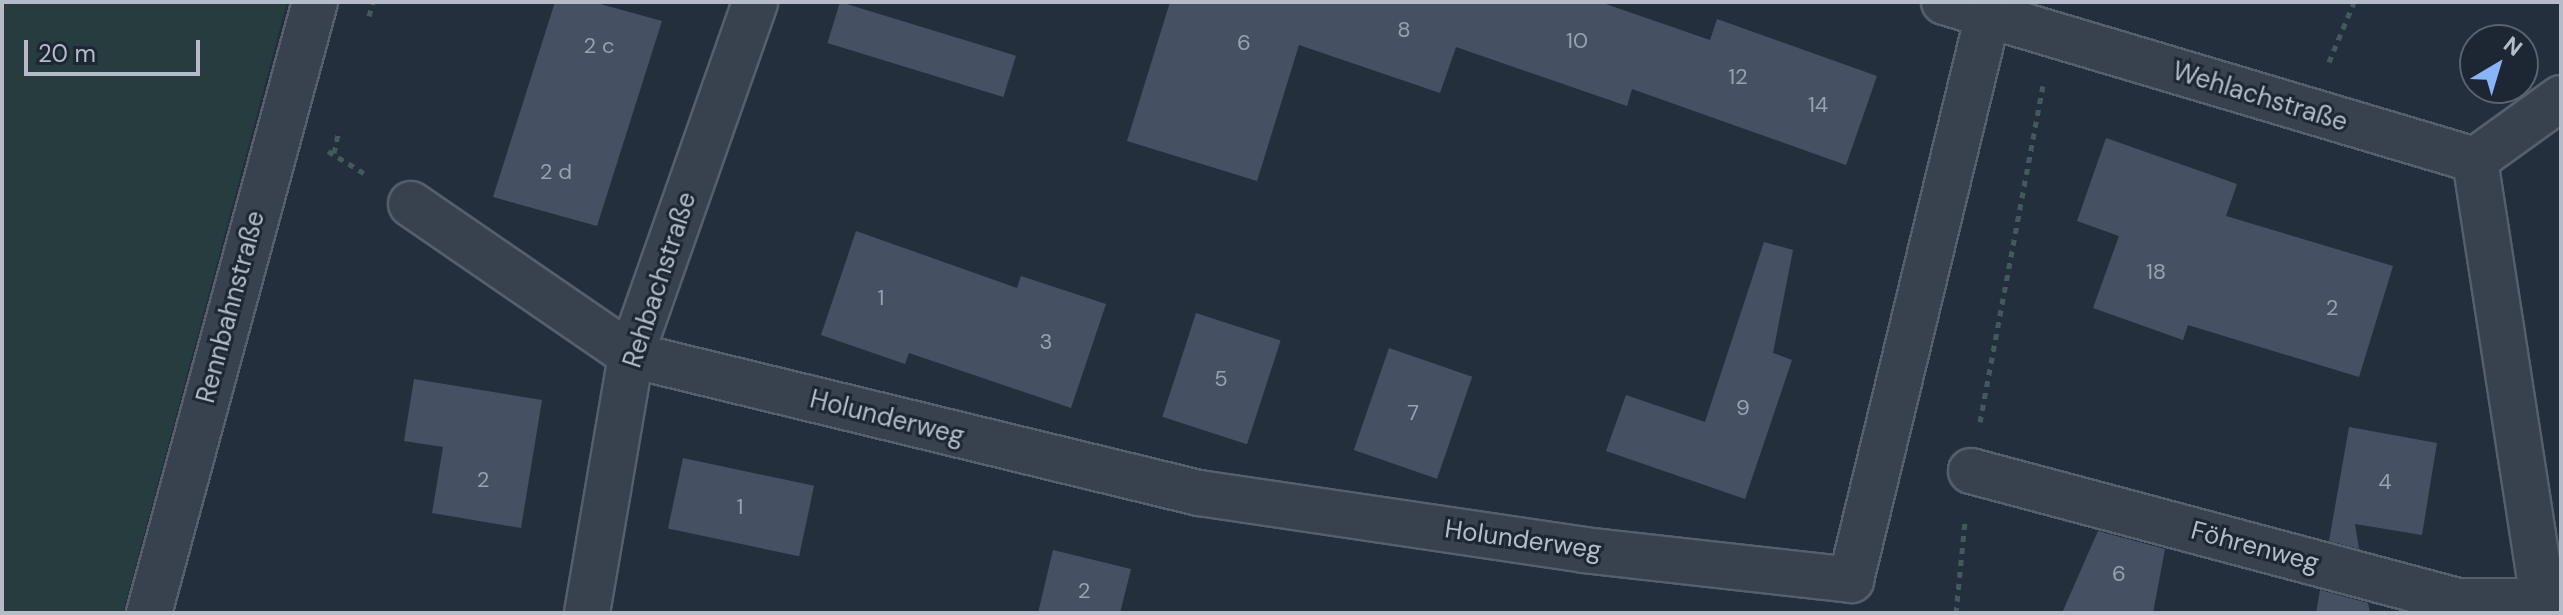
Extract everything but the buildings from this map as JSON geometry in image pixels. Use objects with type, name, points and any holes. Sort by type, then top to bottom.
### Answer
[{"type":"street","name":"Rennbahnstraße","points":[[149,613],[315,2]]},
{"type":"street","name":"Rehbachstraße","points":[[587,613],[631,355],[755,2]]},
{"type":"street","name":"Wehlachstraße","points":[[1944,2],[2475,160]]},
{"type":"street","name":"Holunderweg","points":[[631,355],[1199,493],[1584,550],[1851,580],[1988,15]]},
{"type":"street","points":[[2475,160],[2561,98]]},
{"type":"street","name":"Föhrenweg","points":[[1971,471],[2458,601],[2550,605],[2475,160]]},
{"type":"street","points":[[411,204],[631,355]]},
{"type":"path","points":[[2309,111],[2354,2]]},
{"type":"path","points":[[1956,613],[1971,471],[2053,34]]},
{"type":"green space","points":[[2,2],[287,2],[123,613],[2,613]]}]
